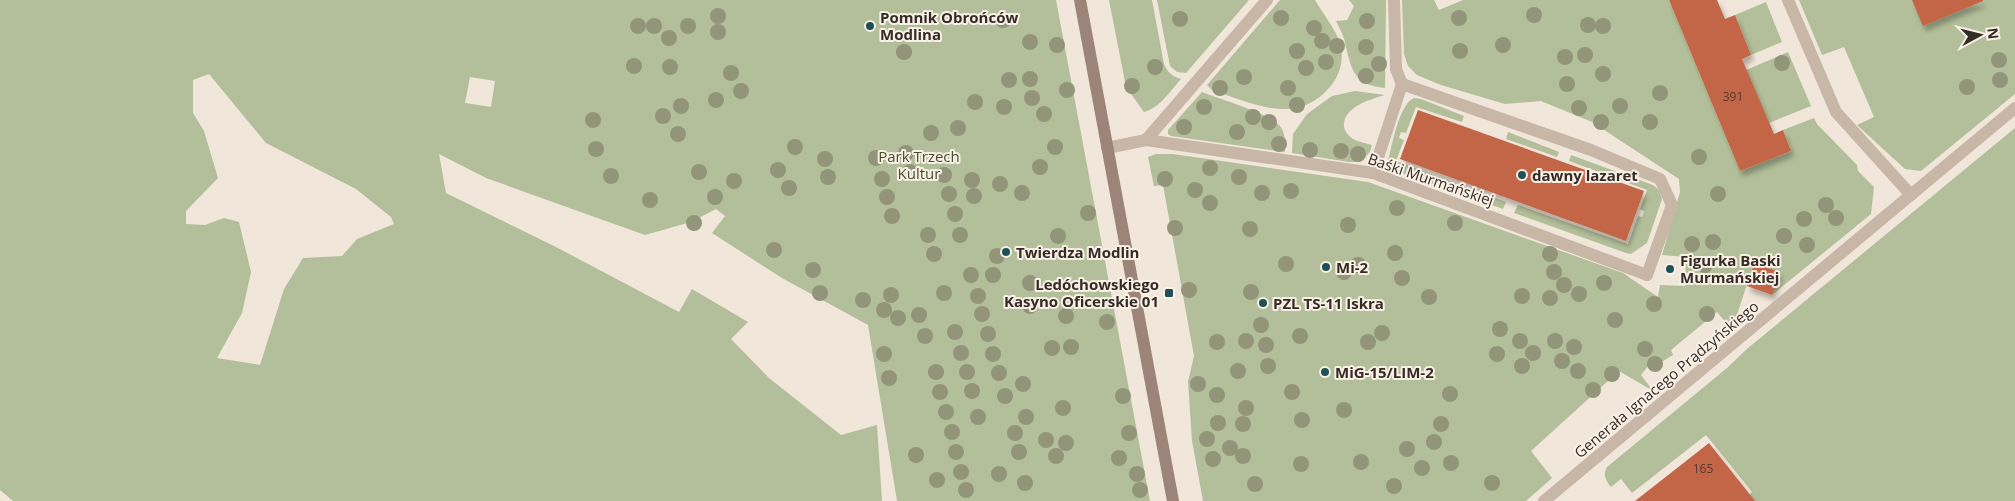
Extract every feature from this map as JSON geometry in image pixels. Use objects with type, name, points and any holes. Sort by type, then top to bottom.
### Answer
[{"type":"street","points":[[1080,0],[1173,501]]},
{"type":"street","points":[[1146,140],[1267,0]]},
{"type":"street","points":[[1372,173],[1402,84],[1396,69],[1394,0]]},
{"type":"street","points":[[1788,0],[1836,112],[1911,194]]},
{"type":"street","name":"Baśki Murmańskiej","points":[[1108,148],[1146,140],[1372,173],[1647,275],[1672,206],[1660,180],[1591,150],[1402,84]]},
{"type":"street","name":"Generała Ignacego Prądzyńskiego","points":[[1544,501],[2015,108]]},
{"type":"green space","name":"Park Trzech Kultur","points":[[0,0],[1056,0],[1150,501],[897,501],[868,325],[782,278],[712,233],[725,216],[716,209],[691,222],[645,235],[486,178],[439,154],[446,193],[556,247],[679,312],[692,289],[748,322],[731,339],[769,378],[841,435],[877,425],[882,501],[13,501],[0,490]],"holes":[[[209,74],[266,143],[356,189],[391,217],[394,224],[357,239],[342,256],[303,258],[284,289],[260,365],[217,358],[242,313],[251,272],[239,222],[224,218],[205,225],[186,224],[186,211],[218,178],[204,131],[193,113],[193,80]],[[470,77],[495,81],[491,107],[465,103]]]},
{"type":"green space","points":[[1109,0],[1152,0],[1164,64],[1171,74],[1181,79],[1160,103],[1150,110],[1144,112],[1126,87]]},
{"type":"green space","points":[[1157,0],[1249,0],[1186,73],[1177,72],[1170,66]]},
{"type":"green space","points":[[1280,0],[1315,0],[1329,21],[1338,37],[1342,54],[1340,69],[1333,83],[1320,97],[1306,105],[1291,109],[1260,106],[1212,90],[1207,85]]},
{"type":"green space","points":[[1349,0],[1386,0],[1385,88],[1361,81],[1353,71],[1336,21],[1347,20],[1354,6]]},
{"type":"green space","points":[[1402,0],[1434,0],[1439,10],[1463,0],[1669,0],[1740,171],[1791,151],[1783,130],[1814,118],[1817,124],[1857,165],[1858,171],[1874,187],[1871,214],[1772,295],[1779,272],[1754,263],[1732,330],[1717,312],[1671,350],[1673,355],[1653,367],[1650,364],[1641,375],[1653,391],[1619,371],[1531,451],[1552,478],[1526,501],[1203,501],[1192,441],[1188,382],[1194,356],[1163,185],[1154,186],[1148,157],[1156,154],[1173,154],[1368,182],[1623,273],[1658,297],[1660,285],[1685,286],[1686,257],[1662,255],[1680,192],[1679,179],[1592,122],[1541,101],[1505,104],[1441,85],[1417,75],[1408,66],[1404,54]]},
{"type":"green space","points":[[1799,0],[2015,0],[2015,94],[1921,171],[1905,169],[1857,125],[1874,117],[1844,47],[1822,55]]},
{"type":"green space","points":[[1766,2],[1782,42],[1751,55],[1735,15]]},
{"type":"green space","points":[[1788,52],[1811,106],[1769,123],[1746,70]]},
{"type":"green space","points":[[1355,91],[1385,95],[1358,105],[1352,109],[1345,120],[1344,127],[1350,137],[1372,145],[1370,152],[1360,162],[1292,153],[1293,134],[1307,114],[1332,96]]},
{"type":"green space","points":[[1202,92],[1273,120],[1283,131],[1285,152],[1171,136],[1168,134],[1168,130]]},
{"type":"green space","points":[[1414,98],[1464,116],[1462,122],[1416,107],[1406,133],[1401,132],[1399,138],[1404,140],[1396,161],[1506,202],[1503,209],[1390,169],[1388,161],[1400,117],[1404,108]]},
{"type":"green space","points":[[2015,128],[2015,501],[1742,501],[1752,492],[1706,435],[1632,493],[1621,479],[1611,487],[1605,477],[1607,467]]},
{"type":"green space","points":[[1508,132],[1559,152],[1557,157],[1506,139]]},
{"type":"green space","points":[[1571,155],[1653,185],[1659,190],[1662,199],[1647,243],[1631,254],[1626,253],[1514,213],[1518,205],[1628,244],[1638,216],[1642,217],[1644,211],[1640,209],[1647,190],[1569,161]]},
{"type":"building","points":[[1669,0],[1717,0],[1725,19],[1735,15],[1751,55],[1742,59],[1774,134],[1783,130],[1791,151],[1740,171]]},
{"type":"building","points":[[1912,0],[1983,0],[1983,1],[1923,26]]},
{"type":"building","name":"dawny lazaret","points":[[1418,110],[1644,191],[1626,241],[1400,159]]},
{"type":"building","points":[[1754,263],[1780,272],[1772,295],[1747,286]]},
{"type":"building","points":[[1709,443],[1755,501],[1635,501]]},
{"type":"place","name":"Pomnik Obrońców Modlina","points":[[870,26]]},
{"type":"place","name":"dawny lazaret","points":[[1522,175]]},
{"type":"place","name":"Twierdza Modlin","points":[[1006,252]]},
{"type":"place","name":"Mi-2","points":[[1326,267]]},
{"type":"place","name":"Figurka Baski Murmańskiej","points":[[1670,269]]},
{"type":"place","name":"Ledóchowskiego Kasyno Oficerskie 01","points":[[1169,293]]},
{"type":"place","name":"PZL TS-11 Iskra","points":[[1263,303]]},
{"type":"place","name":"MiG-15/LIM-2","points":[[1325,372]]}]
